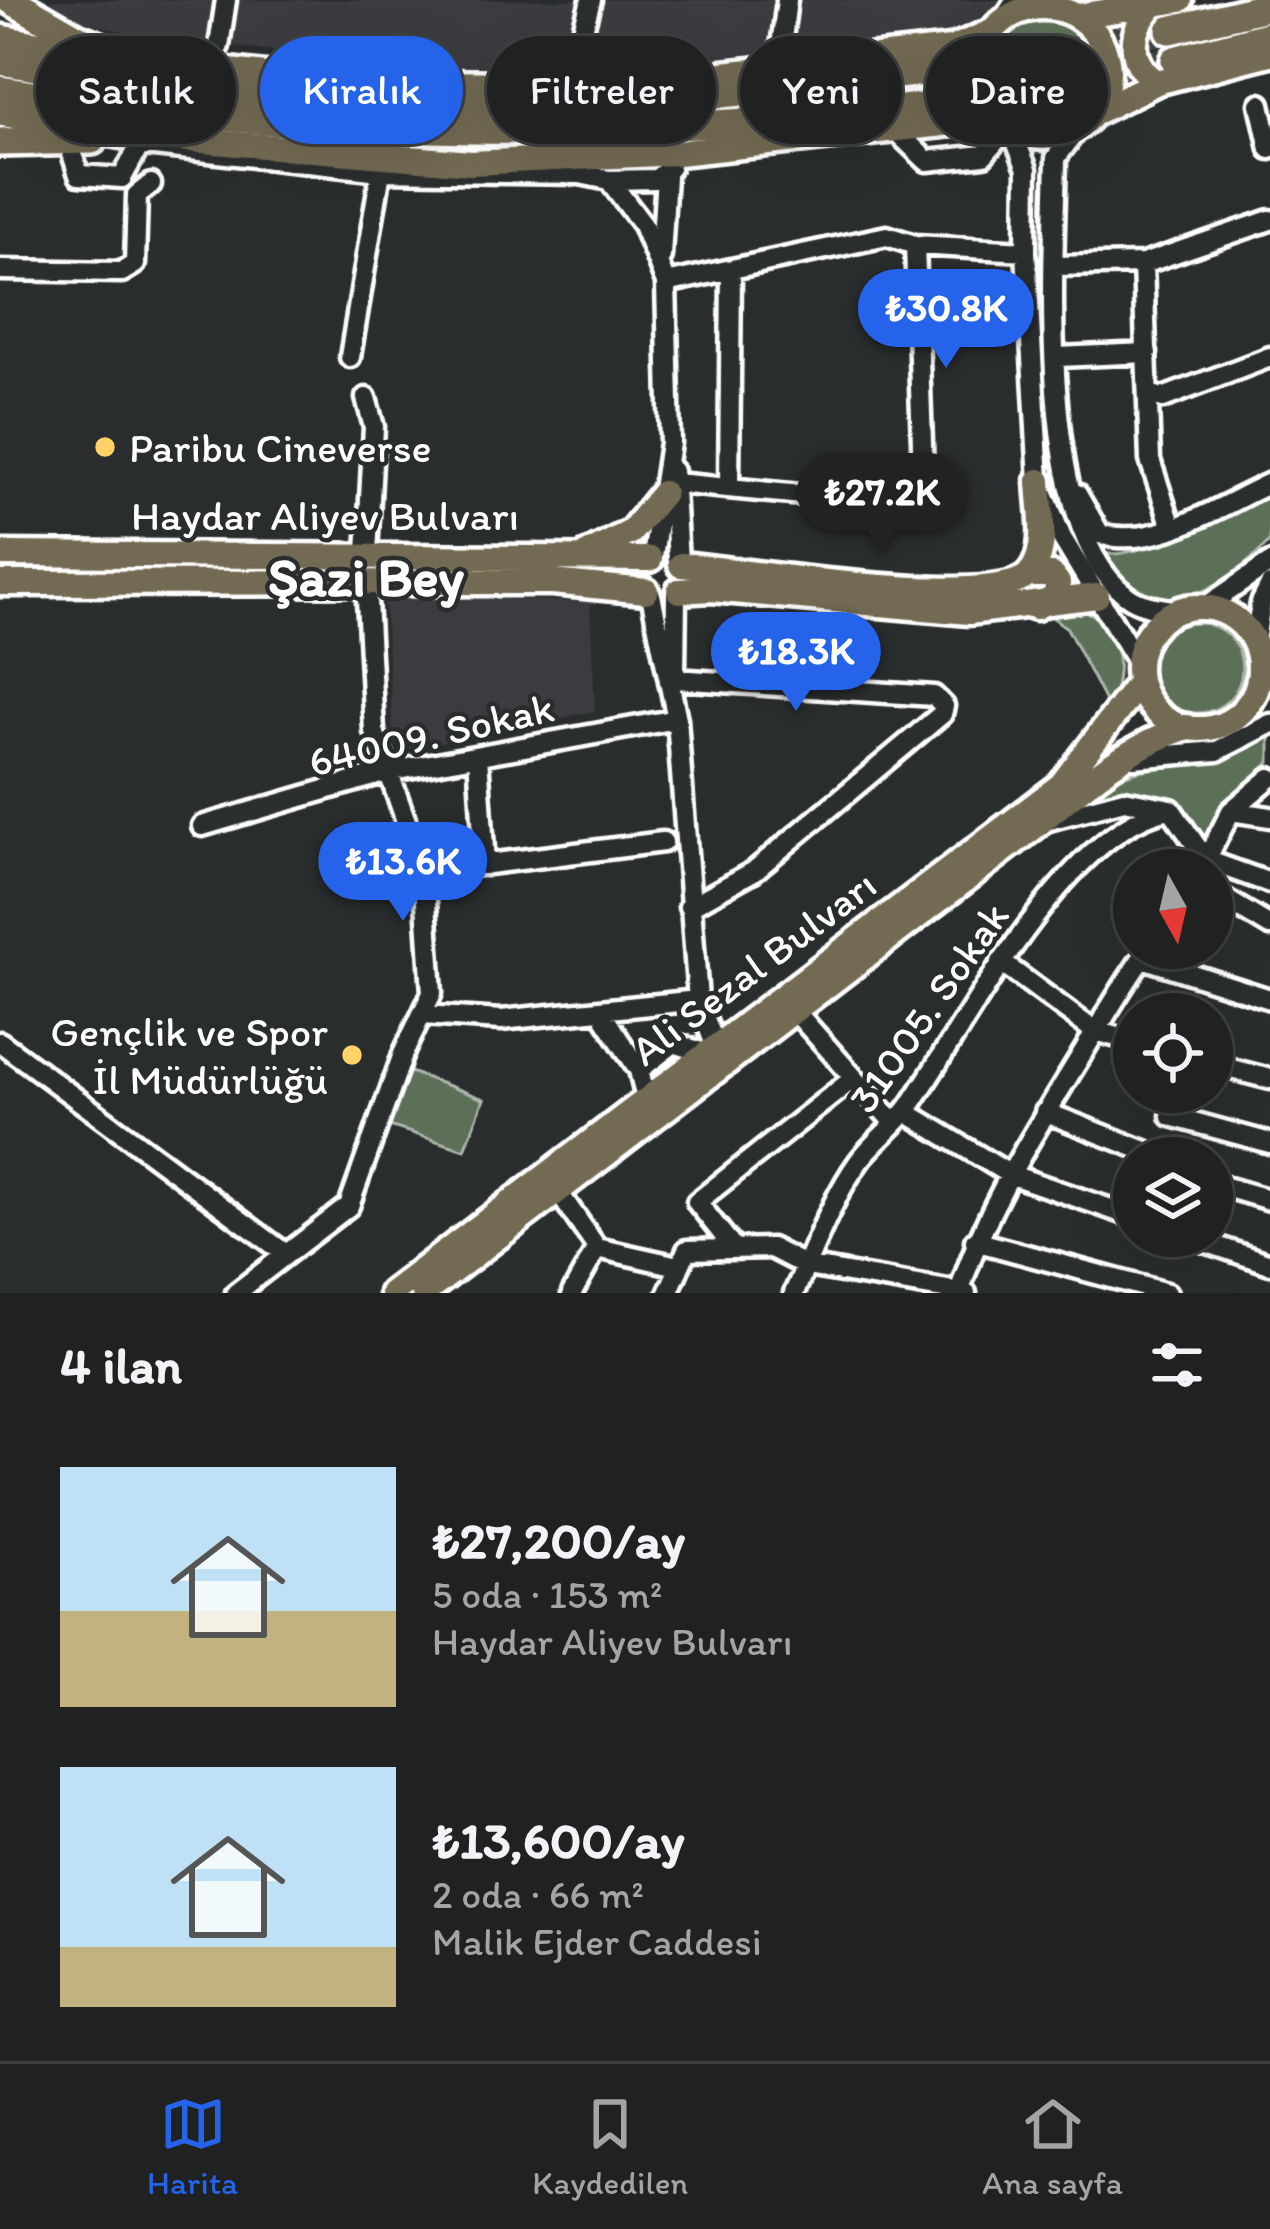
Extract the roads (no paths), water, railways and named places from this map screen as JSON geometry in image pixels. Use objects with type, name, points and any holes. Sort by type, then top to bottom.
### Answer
[{"type":"highway","points":[[11,0],[74,36]]},
{"type":"highway","points":[[1170,30],[1270,6]]},
{"type":"highway","points":[[1175,60],[1270,35]]},
{"type":"highway","points":[[0,39],[36,45]]},
{"type":"highway","points":[[0,61],[228,94],[398,106],[632,101],[926,72]]},
{"type":"highway","points":[[0,90],[108,107],[375,131],[683,128],[926,106]]},
{"type":"highway","points":[[0,112],[36,120]]},
{"type":"highway","points":[[0,142],[36,141]]},
{"type":"main road","points":[[902,55],[951,49],[1004,17],[1037,6],[1150,8],[1180,0]]},
{"type":"main road","points":[[1150,8],[1133,32],[1133,48],[1147,76],[1157,82]]},
{"type":"main road","points":[[1072,10],[1097,36]]},
{"type":"main road","points":[[1108,108],[1157,82],[1270,53]]},
{"type":"main road","points":[[236,72],[330,82],[441,86],[621,85],[740,74]]},
{"type":"main road","points":[[180,144],[471,163],[672,164],[926,129]]},
{"type":"main road","points":[[1034,608],[1055,597],[1058,583],[1052,575],[1030,575],[1042,550],[1039,481]]},
{"type":"main road","points":[[581,556],[631,532],[669,488]]},
{"type":"main road","name":"Haydar Aliyev Bulvarı","points":[[0,554],[581,556],[666,561],[922,592],[1003,589],[1030,575]]},
{"type":"main road","points":[[666,561],[684,575],[663,593],[641,574],[666,561]]},
{"type":"main road","name":"Haydar Aliyev Bulvarı","points":[[0,584],[551,582],[663,593],[711,589],[946,611],[1034,608],[1097,596]]},
{"type":"main road","points":[[1241,712],[1259,682],[1261,653],[1243,624],[1205,607],[1179,610],[1153,628],[1138,673],[1160,716],[1187,727],[1219,726],[1241,712],[1270,706]]},
{"type":"main road","name":"Ali Sezal Bulvarı","points":[[392,1293],[1061,785],[1138,673]]},
{"type":"main road","name":"Ali Sezal Bulvarı","points":[[424,1293],[1040,823],[1100,770],[1147,740],[1187,727]]},
{"type":"street","points":[[221,36],[226,0]]},
{"type":"street","points":[[584,26],[591,0]]},
{"type":"street","points":[[782,36],[787,0]]},
{"type":"street","points":[[1261,104],[1270,149]]},
{"type":"street","points":[[0,155],[45,144]]},
{"type":"street","points":[[59,144],[79,176],[122,178],[133,144]]},
{"type":"street","points":[[159,144],[381,171],[580,174],[643,182],[672,164]]},
{"type":"street","points":[[1015,144],[1027,169],[1026,251],[1039,481],[1061,538],[1138,673]]},
{"type":"street","points":[[1067,144],[1056,158],[1055,266],[1061,455],[1071,510],[1093,556],[1126,595],[1179,610]]},
{"type":"street","points":[[661,261],[672,164]]},
{"type":"street","points":[[350,357],[381,171]]},
{"type":"street","points":[[609,180],[643,225],[666,283],[670,443],[666,561]]},
{"type":"street","points":[[0,270],[122,272],[135,264],[137,195],[151,184]]},
{"type":"street","points":[[1055,266],[1143,264],[1270,220]]},
{"type":"street","points":[[666,283],[887,236],[915,245],[1026,251]]},
{"type":"street","points":[[669,488],[729,486],[918,506],[924,500],[915,245]]},
{"type":"street","points":[[1143,264],[1150,460],[1172,527]]},
{"type":"street","points":[[729,486],[731,270]]},
{"type":"street","points":[[1058,357],[1148,353]]},
{"type":"street","points":[[1148,394],[1163,398],[1270,357]]},
{"type":"street","points":[[366,398],[374,416],[367,554]]},
{"type":"street","points":[[1061,455],[1100,534],[1121,540],[1172,527],[1270,483]]},
{"type":"street","points":[[1205,607],[1260,574],[1270,562]]},
{"type":"street","points":[[236,1293],[349,1206],[403,1054],[423,1015],[434,962],[424,872],[374,731],[366,580]]},
{"type":"street","points":[[1261,653],[1261,603],[1270,585]]},
{"type":"street","points":[[639,1070],[674,1043],[710,1049],[698,1000],[663,593]]},
{"type":"street","points":[[674,686],[934,696],[944,710],[754,871],[689,908]]},
{"type":"street","name":"64009. Sokak","points":[[202,826],[387,772],[677,719]]},
{"type":"street","points":[[1100,770],[1161,752],[1217,751],[1270,724]]},
{"type":"street","points":[[478,755],[485,865]]},
{"type":"street","points":[[1212,849],[1231,811],[1270,778]]},
{"type":"street","points":[[1040,823],[1124,800],[1171,809],[1195,849]]},
{"type":"street","name":"31005. Sokak","points":[[794,1293],[858,1162],[900,1117],[1001,962],[1051,897],[1138,815],[1171,809]]},
{"type":"street","points":[[1231,811],[1270,817]]},
{"type":"street","points":[[424,872],[663,842]]},
{"type":"street","points":[[1233,873],[1270,883]]},
{"type":"street","points":[[1233,904],[1270,926]]},
{"type":"street","points":[[1001,962],[1093,1030],[1113,1036]]},
{"type":"street","points":[[557,1190],[597,1248],[682,1258],[732,1246],[771,1248],[806,1266],[892,1288],[961,1292],[975,1240],[1009,1174],[1093,1030],[1135,969]]},
{"type":"street","points":[[1189,969],[1270,999]]},
{"type":"street","points":[[423,1015],[501,1021],[698,1000]]},
{"type":"street","points":[[795,1011],[854,1078],[900,1117],[1009,1174],[1113,1210]]},
{"type":"street","points":[[606,1020],[639,1070],[646,1098]]},
{"type":"street","points":[[0,1042],[286,1254]]},
{"type":"street","points":[[1233,1069],[1270,1079]]},
{"type":"street","points":[[732,1246],[697,1202],[854,1078]]},
{"type":"street","points":[[1045,1112],[1113,1139]]},
{"type":"street","points":[[1171,1116],[1270,1143]]},
{"type":"street","points":[[1233,1189],[1270,1200]]},
{"type":"street","points":[[975,1240],[1129,1289],[1167,1293]]},
{"type":"street","points":[[572,1293],[597,1248]]},
{"type":"street","points":[[1233,1252],[1270,1264]]},
{"type":"street","points":[[668,1293],[682,1258]]},
{"type":"tunnel","points":[[1108,43],[1170,30]]},
{"type":"tunnel","points":[[1108,73],[1175,60]]},
{"type":"place","name":"Paribu Cineverse","points":[[105,447]]},
{"type":"place","name":"Gençlik ve Spor İl Müdürlüğü","points":[[352,1055]]},
{"type":"district","name":"Şazi Bey","points":[[366,577]]}]
